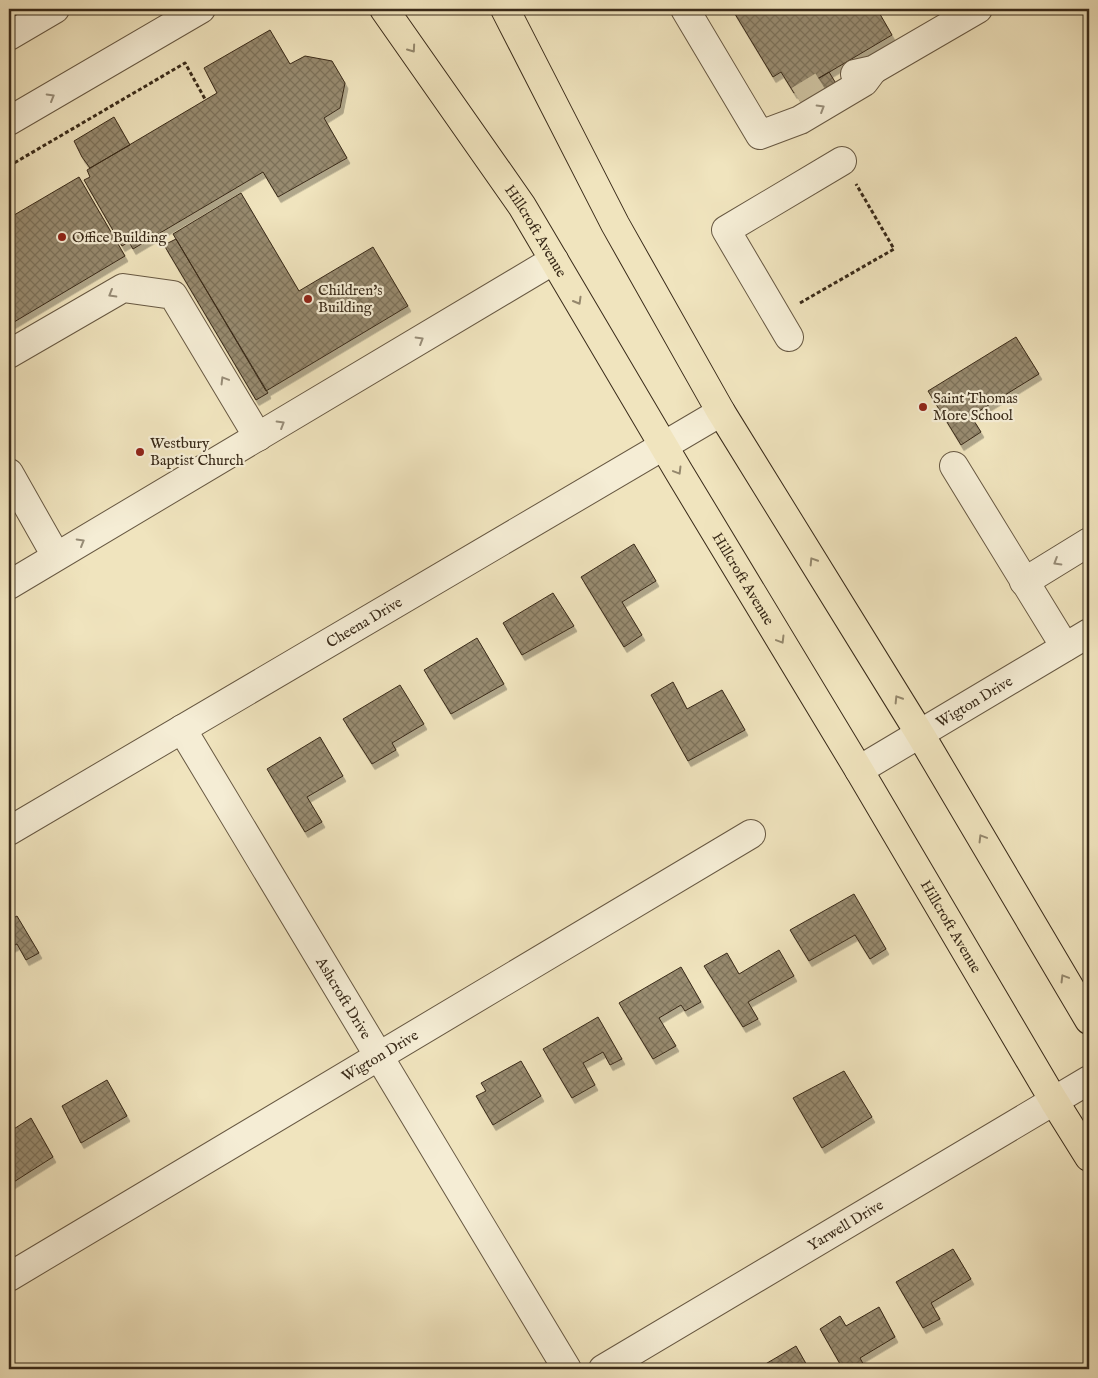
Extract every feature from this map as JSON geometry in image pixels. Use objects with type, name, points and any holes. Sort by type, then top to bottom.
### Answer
[{"type":"main road","name":"Hillcroft Avenue","points":[[384,9],[522,206],[1089,1157]]},
{"type":"main road","points":[[505,9],[614,224],[721,412],[920,734],[1089,1020]]},
{"type":"street","points":[[9,36],[55,9]]},
{"type":"street","points":[[9,122],[201,9]]},
{"type":"street","points":[[685,9],[760,135],[800,120],[864,82],[873,70]]},
{"type":"street","points":[[833,79],[873,70],[978,9]]},
{"type":"street","points":[[785,125],[799,100]]},
{"type":"street","points":[[789,337],[726,230],[842,161]]},
{"type":"street","points":[[9,584],[554,260]]},
{"type":"street","points":[[9,354],[123,288],[173,295],[258,437]]},
{"type":"street","name":"Cheena Drive","points":[[9,831],[721,412]]},
{"type":"street","points":[[954,466],[1065,647]]},
{"type":"street","points":[[9,473],[56,556]]},
{"type":"street","points":[[1024,582],[1089,542]]},
{"type":"street","name":"Wigton Drive","points":[[859,770],[1089,633]]},
{"type":"street","name":"Ashcroft Drive","points":[[182,729],[567,1369]]},
{"type":"street","name":"Wigton Drive","points":[[9,1277],[751,834]]},
{"type":"street","name":"Yarwell Drive","points":[[603,1369],[1089,1080]]},
{"type":"path","points":[[9,166],[185,63],[206,100]]},
{"type":"path","points":[[800,304],[894,249],[842,161]]},
{"type":"building","points":[[732,9],[877,9],[892,35],[794,93],[781,72],[773,77]]},
{"type":"building","points":[[270,30],[290,64],[305,56],[332,61],[345,83],[340,108],[324,118],[347,158],[278,197],[263,172],[133,249],[129,242],[122,246],[84,180],[90,177],[87,170],[217,93],[204,68]]},
{"type":"building","points":[[829,72],[840,90],[806,110],[795,92]]},
{"type":"building","points":[[114,117],[130,145],[90,168],[74,141]]},
{"type":"building","name":"Office Building","points":[[79,177],[125,256],[9,325],[9,218]]},
{"type":"building","name":"Children's Building","points":[[241,193],[299,291],[373,247],[408,306],[266,391],[173,234]]},
{"type":"building","points":[[176,239],[268,393],[256,400],[164,245]]},
{"type":"building","points":[[1016,337],[1039,374],[971,416],[981,432],[961,445],[928,391]]},
{"type":"building","points":[[634,544],[656,581],[622,602],[642,635],[624,647],[581,577]]},
{"type":"building","points":[[553,593],[574,626],[522,655],[503,623]]},
{"type":"building","points":[[477,638],[504,684],[451,714],[424,670]]},
{"type":"building","points":[[673,682],[687,709],[722,690],[745,730],[688,761],[651,695]]},
{"type":"building","points":[[400,685],[424,724],[392,743],[396,750],[372,764],[343,719]]},
{"type":"building","points":[[320,737],[343,776],[307,797],[322,822],[305,832],[267,769]]},
{"type":"building","points":[[854,894],[886,949],[870,959],[855,935],[809,961],[790,930]]},
{"type":"building","points":[[17,916],[39,953],[26,960],[17,944],[9,948],[9,920]]},
{"type":"building","points":[[779,950],[794,976],[748,1002],[758,1019],[743,1027],[704,966],[727,953],[739,974]]},
{"type":"building","points":[[681,967],[701,1002],[685,1011],[681,1005],[659,1018],[676,1046],[653,1059],[619,1003]]},
{"type":"building","points":[[598,1017],[622,1059],[610,1065],[603,1052],[583,1063],[595,1085],[572,1098],[543,1049]]},
{"type":"building","points":[[521,1061],[541,1096],[493,1125],[476,1096],[486,1091],[481,1083]]},
{"type":"building","points":[[844,1071],[872,1117],[822,1148],[793,1098]]},
{"type":"building","points":[[107,1080],[127,1116],[81,1143],[62,1106]]},
{"type":"building","points":[[31,1118],[53,1157],[9,1185],[9,1132]]},
{"type":"building","points":[[953,1249],[971,1279],[931,1303],[940,1319],[923,1328],[896,1282]]},
{"type":"building","points":[[879,1307],[895,1337],[860,1358],[866,1369],[843,1369],[820,1329],[840,1316],[846,1326]]},
{"type":"building","points":[[796,1346],[809,1369],[757,1369]]},
{"type":"tunnel","points":[[799,100],[833,79]]},
{"type":"place","name":"Office Building","points":[[62,237]]},
{"type":"place","name":"Children's Building","points":[[308,299]]},
{"type":"place","name":"Saint Thomas More School","points":[[923,407]]},
{"type":"place","name":"Westbury Baptist Church","points":[[140,452]]}]
